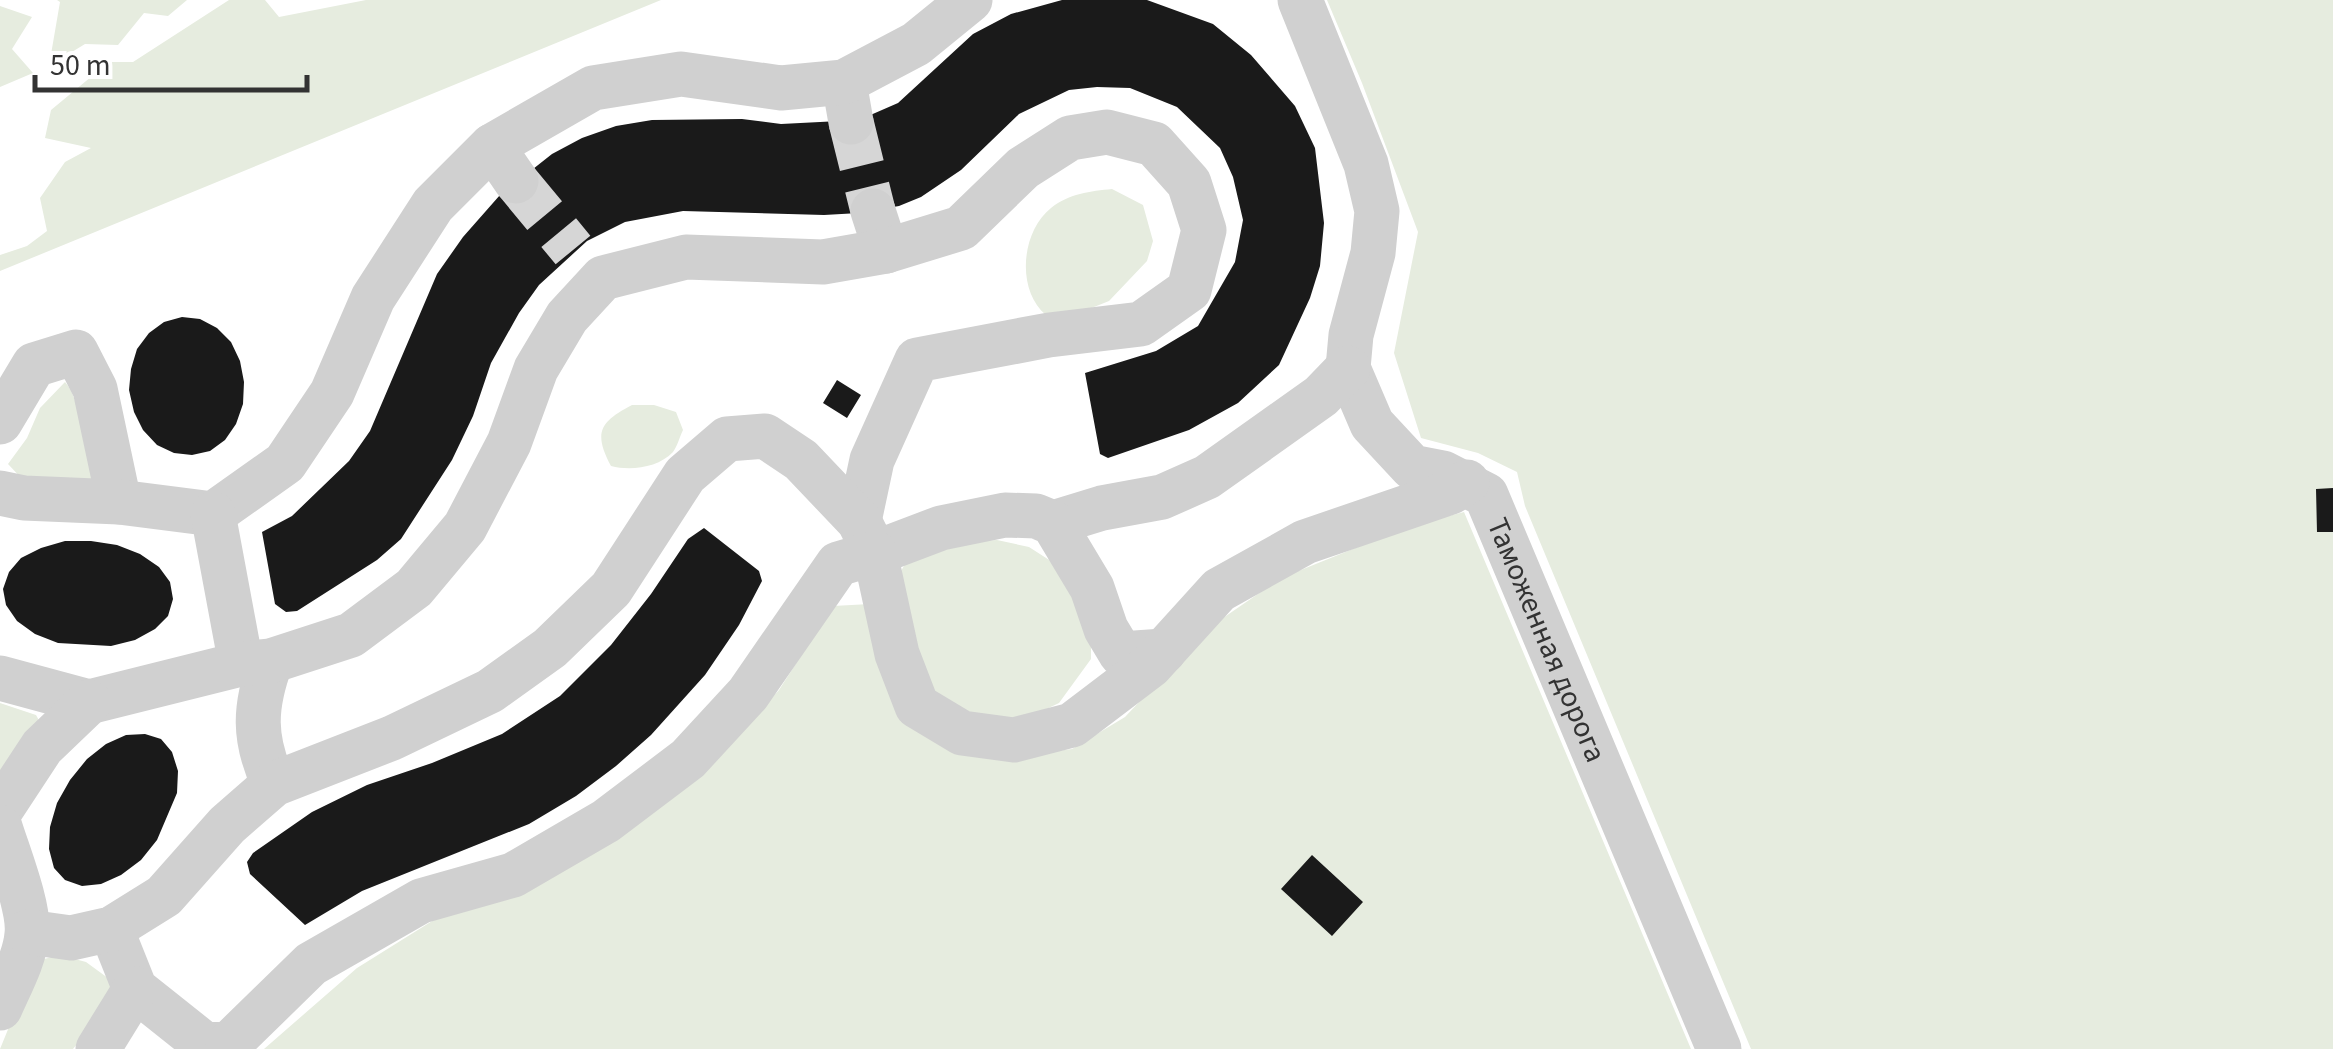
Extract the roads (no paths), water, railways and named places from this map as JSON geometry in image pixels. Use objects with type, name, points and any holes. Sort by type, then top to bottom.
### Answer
[{"type":"street","points":[[0,494],[119,502],[213,514],[284,463],[332,392],[373,298],[433,205],[504,164],[593,88],[681,74],[847,102],[970,0]]},
{"type":"street","points":[[1300,0],[1366,164],[1377,211],[1373,253],[1351,334],[1348,368],[1372,424],[1412,467],[1466,482]]},
{"type":"street","points":[[0,678],[90,702],[256,663],[351,635],[414,588],[465,527],[509,443],[536,370],[567,317],[588,264],[686,257],[823,262],[879,231],[962,228],[1023,168],[1070,138],[1107,132],[1154,144],[1189,183],[1204,230],[1189,290],[1141,324],[1049,335],[917,360],[872,460],[867,537],[897,654],[917,706],[962,733],[1014,740],[1072,725],[1164,651],[1219,590],[1304,542],[1451,492],[1466,482]]},
{"type":"street","points":[[0,422],[34,364],[76,352],[95,390],[119,502]]},
{"type":"street","points":[[1053,523],[1102,508],[1162,497],[1207,477],[1321,396],[1348,368]]},
{"type":"street","points":[[28,932],[71,938],[111,929],[164,896],[226,825],[274,784],[392,738],[490,691],[550,648],[611,589],[685,475],[727,439],[765,436],[801,460],[867,537]]},
{"type":"street","name":"Таможенная дорога","points":[[1466,482],[1486,496],[1718,1049]]},
{"type":"street","points":[[213,514],[256,663],[258,714],[266,767],[274,784]]},
{"type":"street","points":[[111,929],[134,989],[204,1044],[229,1047],[311,964],[421,901],[513,875],[606,821],[675,770],[748,694],[838,564],[867,537],[1005,516],[1036,516],[1053,523],[1092,588],[1106,630],[1120,654],[1164,651]]},
{"type":"street","points":[[0,811],[42,746],[90,702]]},
{"type":"street","points":[[0,827],[28,932],[0,1008]]},
{"type":"street","points":[[98,1049],[134,989]]},
{"type":"tunnel","points":[[851,122],[873,211]]},
{"type":"tunnel","points":[[516,181],[573,250]]}]
